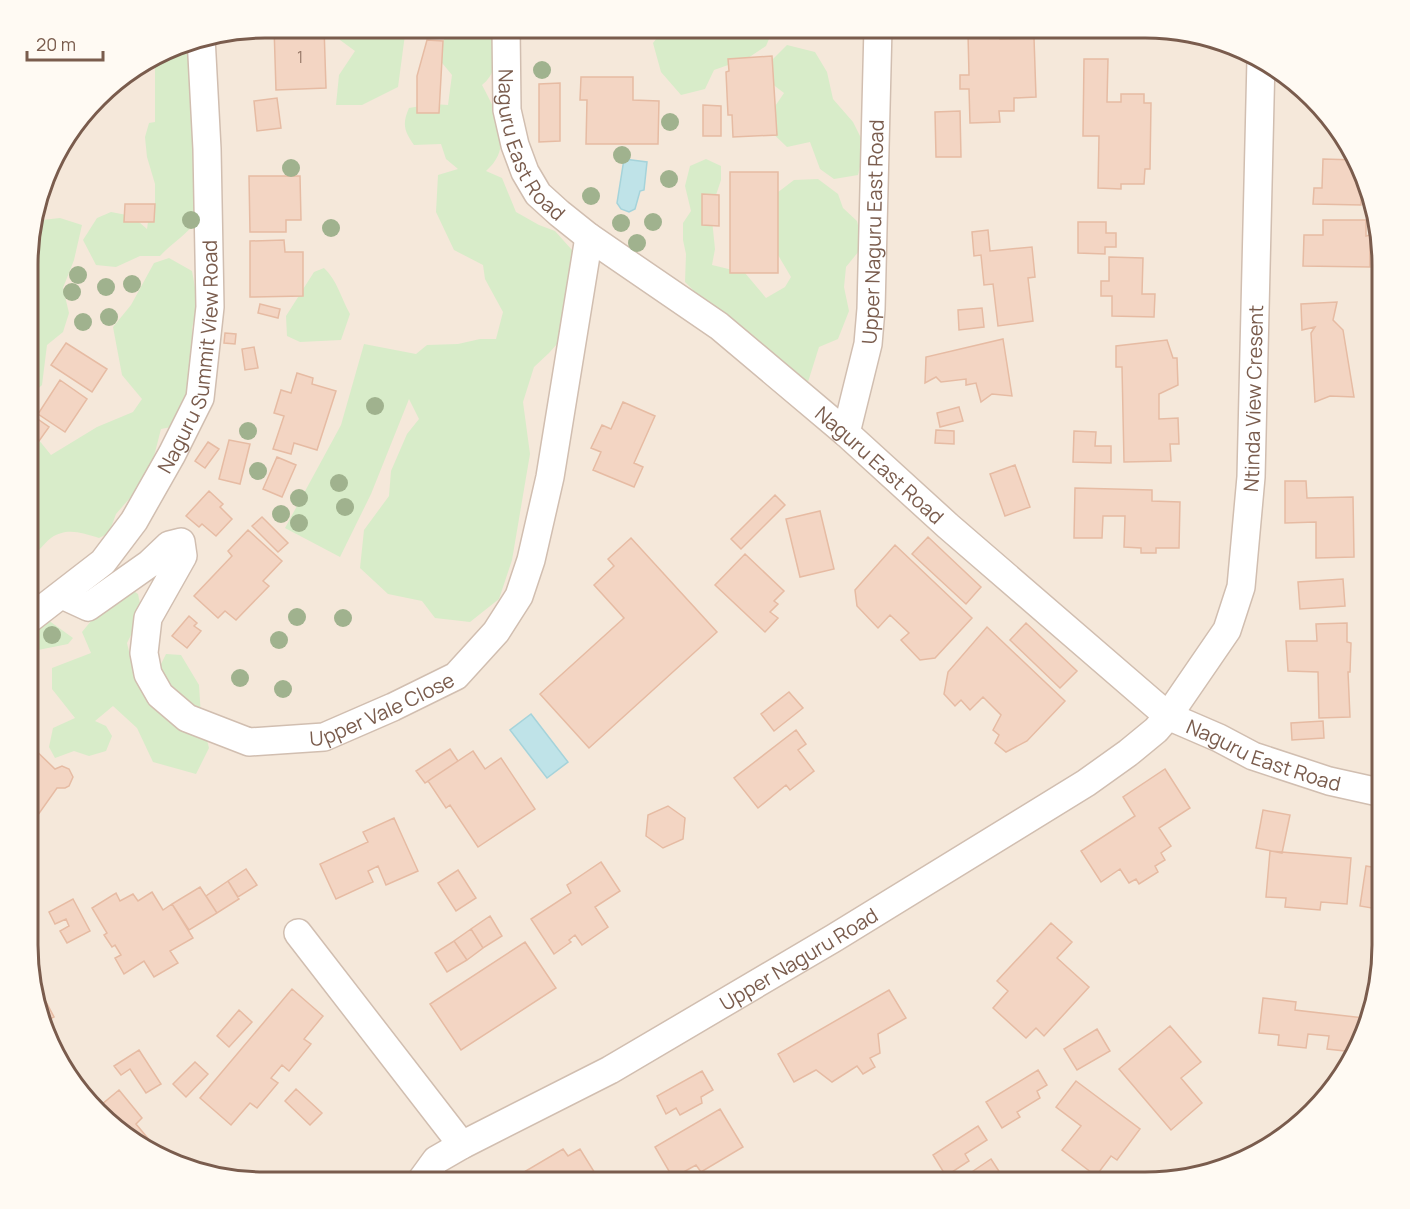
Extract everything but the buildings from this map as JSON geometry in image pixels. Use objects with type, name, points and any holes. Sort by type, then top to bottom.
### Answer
[{"type":"street","name":"Naguru East Road","points":[[506,38],[507,110],[515,145],[525,172],[538,194],[589,237],[719,326],[846,433],[948,526],[1168,716],[1219,738],[1253,756],[1329,781],[1372,791]]},
{"type":"street","name":"Upper Naguru East Road","points":[[846,433],[868,344],[871,309],[878,38]]},
{"type":"street","name":"Naguru Summit View Road","points":[[38,613],[103,562],[134,521],[172,454],[200,398],[210,307],[207,149],[201,47]]},
{"type":"street","name":"Ntinda View Cresent","points":[[1168,716],[1227,630],[1241,587],[1251,477],[1261,69]]},
{"type":"street","name":"Upper Vale Close","points":[[62,595],[88,607],[149,564],[169,545],[181,542],[183,556],[148,618],[144,653],[148,674],[160,694],[187,718],[249,742],[324,736],[393,707],[456,676],[496,632],[519,596],[531,560],[550,477],[589,237]]},
{"type":"street","name":"Upper Naguru Road","points":[[427,1172],[436,1160],[610,1070],[834,938],[1086,783],[1128,753],[1156,730],[1168,716]]},
{"type":"street","points":[[298,933],[462,1145]]},
{"type":"shaded area","points":[[249,38],[1161,38],[1204,45],[1246,61],[1284,84],[1306,104],[1326,126],[1349,164],[1365,206],[1371,235],[1372,960],[1365,1003],[1349,1045],[1326,1083],[1306,1105],[1272,1133],[1232,1154],[1190,1167],[1146,1172],[264,1172],[220,1167],[178,1154],[138,1133],[104,1105],[84,1083],[61,1045],[45,1003],[39,974],[39,235],[45,206],[61,164],[84,126],[104,104],[126,84],[164,61],[206,45]]},
{"type":"green space","points":[[339,38],[405,38],[398,87],[362,105],[336,105],[339,75],[355,51]]},
{"type":"green space","points":[[445,38],[496,38],[492,73],[482,85],[497,117],[501,140],[500,151],[486,171],[502,178],[516,212],[555,231],[572,250],[575,280],[566,334],[534,367],[523,402],[530,454],[512,560],[499,599],[470,622],[435,618],[422,601],[388,594],[360,568],[364,530],[389,496],[391,471],[407,434],[419,419],[409,399],[371,494],[340,557],[285,528],[341,425],[364,344],[416,354],[427,345],[496,339],[503,312],[485,279],[483,265],[454,250],[436,212],[438,175],[458,169],[446,159],[441,144],[414,145],[405,127],[409,108],[433,104],[448,105],[452,75],[438,58],[438,47]]},
{"type":"green space","points":[[657,38],[769,38],[766,46],[748,58],[714,70],[705,89],[681,95],[661,72],[653,43]]},
{"type":"green space","points":[[787,45],[815,52],[827,72],[833,99],[853,122],[865,146],[858,175],[834,179],[820,169],[810,142],[787,147],[763,124],[784,93],[767,80],[765,67]]},
{"type":"green space","points":[[189,51],[198,219],[160,256],[140,256],[116,267],[96,265],[83,240],[97,218],[111,212],[132,216],[147,229],[149,215],[155,208],[155,184],[147,157],[145,137],[149,123],[155,122],[155,66]]},
{"type":"green space","points":[[706,159],[721,166],[721,180],[711,210],[715,249],[712,265],[745,273],[766,298],[785,287],[791,277],[768,238],[769,199],[794,180],[818,179],[838,194],[843,208],[857,221],[863,246],[846,267],[844,287],[849,311],[838,339],[819,347],[808,382],[771,385],[753,335],[711,308],[685,282],[686,254],[683,223],[691,211],[685,186],[690,166]]},
{"type":"green space","points":[[60,218],[82,225],[74,260],[63,288],[69,313],[63,332],[47,345],[42,385],[38,389],[38,249],[42,220]]},
{"type":"green space","points":[[169,258],[192,271],[198,304],[192,328],[195,357],[190,402],[176,426],[161,429],[149,476],[116,514],[109,533],[99,538],[75,532],[63,533],[51,538],[38,551],[38,439],[51,455],[97,427],[133,412],[142,399],[122,375],[113,327],[131,305],[154,263]]},
{"type":"green space","points":[[324,268],[336,284],[350,314],[341,340],[300,342],[287,336],[286,316],[314,272]]},
{"type":"green space","points":[[118,580],[138,594],[142,613],[127,643],[132,664],[152,695],[159,668],[166,654],[181,655],[199,685],[201,716],[209,748],[196,774],[153,762],[137,728],[113,706],[95,721],[106,726],[112,736],[106,751],[89,756],[74,751],[55,758],[49,747],[53,728],[75,718],[52,689],[52,668],[91,653],[82,632],[91,621],[105,588]]},
{"type":"green space","points":[[48,620],[73,638],[68,644],[38,650],[38,626]]},
{"type":"water","points":[[624,159],[647,162],[644,190],[640,191],[635,209],[629,212],[621,209],[617,203]]},
{"type":"water","points":[[531,714],[568,762],[547,778],[510,730]]}]
